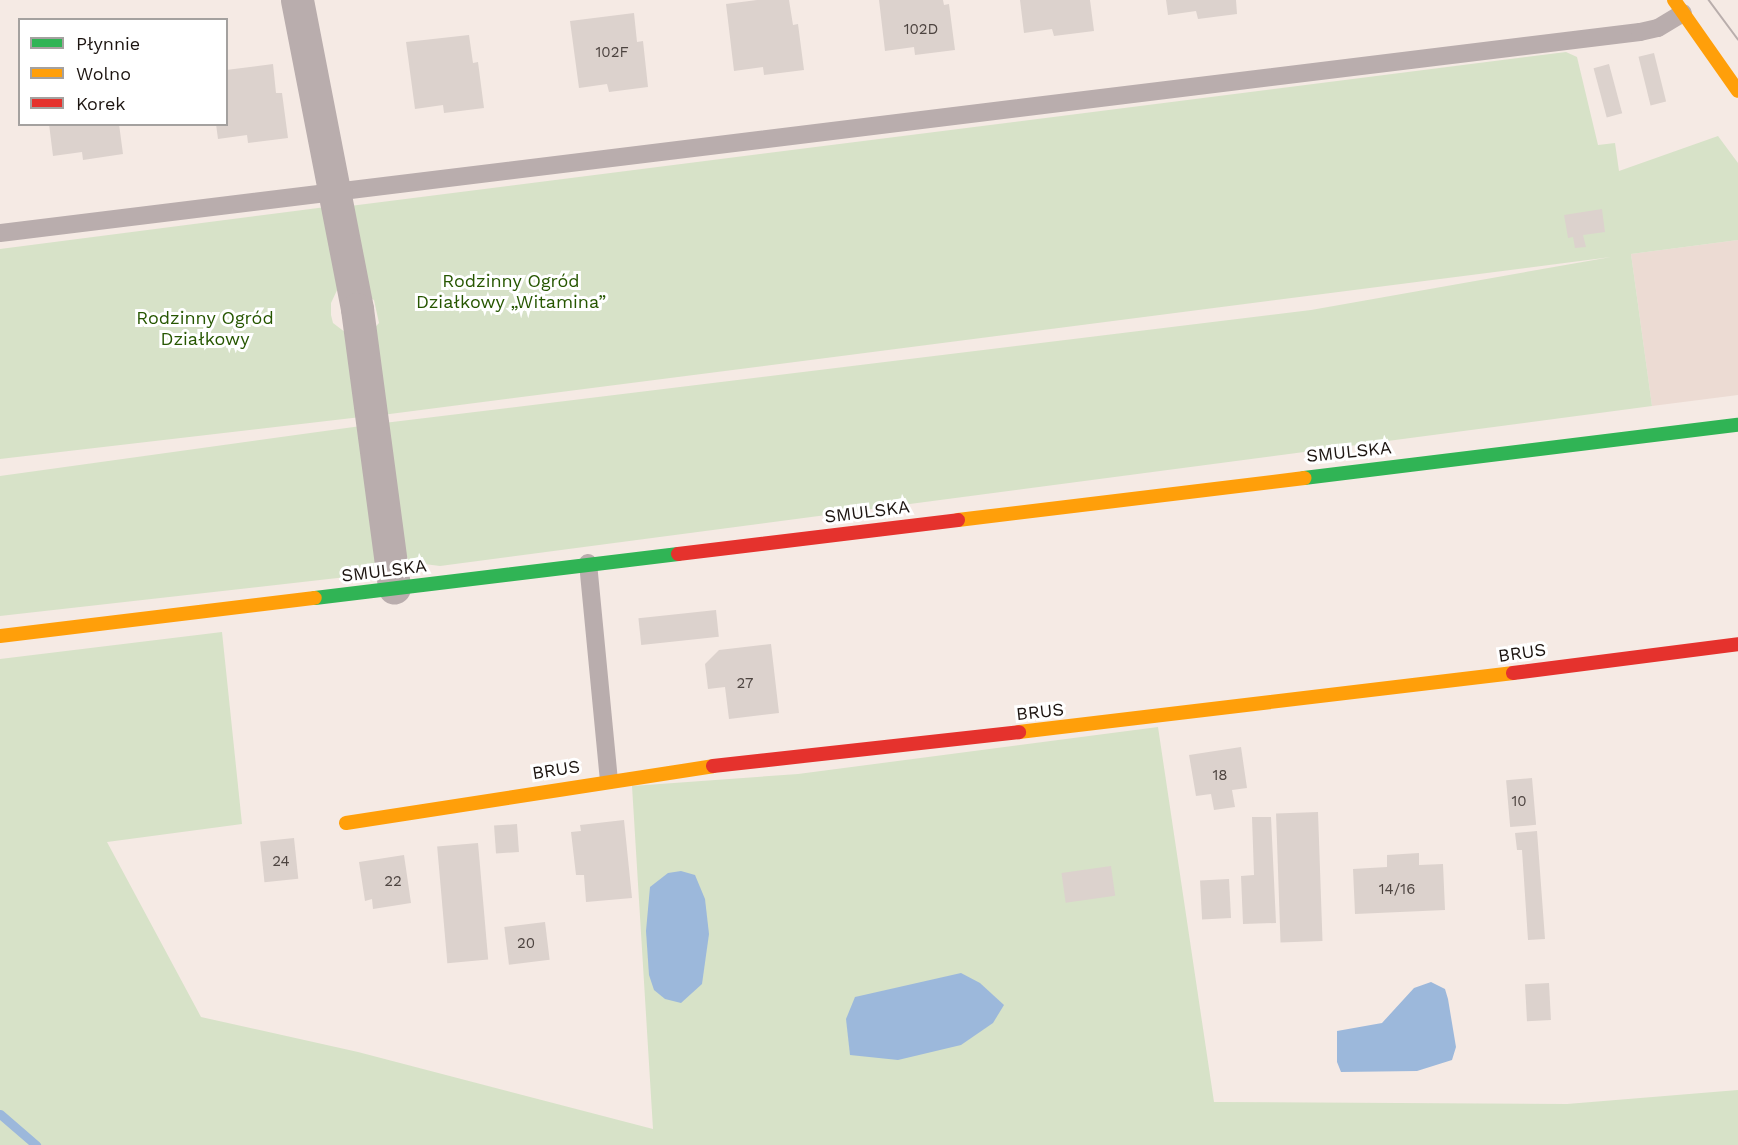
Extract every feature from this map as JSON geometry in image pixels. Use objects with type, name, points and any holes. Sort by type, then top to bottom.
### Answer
[{"type":"street","points":[[297,0],[357,309],[394,588]]},
{"type":"street","points":[[1678,6],[1738,91]]},
{"type":"street","name":"SMULSKA","points":[[0,636],[1342,470],[1546,451],[1738,425]]},
{"type":"street","name":"BRUS","points":[[346,823],[609,780],[1298,701],[1738,644]]},
{"type":"lane","points":[[0,233],[1640,32],[1658,28],[1678,6]]},
{"type":"lane","points":[[588,563],[609,780]]},
{"type":"shaded area","points":[[1738,240],[1738,395],[1652,406],[1631,254]]},
{"type":"green space","name":"Rodzinny Ogród Działkowy „Witamina”","points":[[1566,52],[1577,57],[1598,145],[1615,143],[1619,171],[1718,136],[1738,163],[1738,240],[1631,254],[1652,406],[440,566],[409,562],[392,517],[384,423],[1311,310],[1611,257],[382,415],[368,335],[379,323],[374,300],[362,293],[350,206]]},
{"type":"green space","name":"Rodzinny Ogród Działkowy","points":[[326,207],[339,286],[331,303],[331,315],[333,323],[354,339],[361,417],[0,459],[0,249]]},
{"type":"green space","points":[[361,426],[376,569],[364,575],[0,616],[0,476]]},
{"type":"green space","points":[[222,632],[242,824],[107,842],[201,1017],[358,1052],[653,1129],[632,786],[798,774],[1158,727],[1214,1102],[1567,1104],[1738,1090],[1738,1145],[0,1145],[0,659]]},
{"type":"water","points":[[681,871],[695,875],[705,899],[709,934],[702,984],[681,1003],[665,999],[654,990],[649,975],[646,931],[650,887],[668,873]]},
{"type":"water","points":[[961,973],[980,983],[1004,1005],[993,1023],[961,1045],[898,1060],[850,1055],[846,1019],[855,997]]},
{"type":"water","points":[[1431,982],[1445,989],[1448,999],[1456,1047],[1452,1060],[1417,1071],[1341,1072],[1337,1062],[1337,1031],[1382,1023],[1414,988]]},
{"type":"building","points":[[757,0],[789,0],[793,25],[798,24],[804,70],[764,75],[763,67],[734,71],[726,4]]},
{"type":"building","points":[[879,0],[943,0],[944,5],[949,4],[955,50],[915,55],[914,47],[885,51]]},
{"type":"building","points":[[1020,0],[1090,0],[1094,31],[1054,36],[1052,29],[1024,33]]},
{"type":"building","points":[[1166,0],[1236,0],[1237,14],[1198,19],[1196,11],[1168,15]]},
{"type":"building","points":[[634,13],[637,42],[643,41],[648,87],[609,92],[607,84],[579,88],[570,21]]},
{"type":"building","points":[[469,35],[473,63],[478,62],[484,108],[444,113],[443,105],[415,109],[406,42]]},
{"type":"building","points":[[1654,53],[1666,102],[1651,105],[1638,57]]},
{"type":"building","points":[[273,64],[276,93],[282,93],[288,138],[248,143],[247,135],[218,139],[216,126],[228,126],[228,70]]},
{"type":"building","points":[[1609,64],[1622,113],[1607,117],[1594,68]]},
{"type":"building","points":[[49,126],[119,126],[123,154],[83,160],[82,152],[53,156]]},
{"type":"building","points":[[1602,209],[1605,232],[1583,235],[1586,247],[1575,248],[1573,237],[1568,238],[1564,215]]},
{"type":"building","points":[[716,610],[719,637],[641,645],[638,618]]},
{"type":"building","points":[[771,644],[779,713],[729,719],[725,687],[708,689],[705,664],[719,650]]},
{"type":"building","points":[[1241,747],[1247,788],[1232,790],[1235,807],[1214,810],[1211,794],[1196,796],[1189,755]]},
{"type":"building","points":[[1532,778],[1536,825],[1510,827],[1506,780]]},
{"type":"building","points":[[1318,812],[1323,941],[1281,942],[1276,813]]},
{"type":"building","points":[[1252,817],[1271,817],[1276,923],[1243,924],[1241,876],[1254,875]]},
{"type":"building","points":[[624,820],[632,898],[586,902],[584,875],[576,875],[571,832],[581,831],[580,825]]},
{"type":"building","points":[[517,824],[519,852],[496,854],[494,826]]},
{"type":"building","points":[[1537,831],[1545,939],[1528,940],[1522,850],[1517,850],[1515,833]]},
{"type":"building","points":[[294,838],[298,879],[264,882],[260,842]]},
{"type":"building","points":[[478,843],[488,960],[447,963],[437,847]]},
{"type":"building","points":[[1419,853],[1419,865],[1443,864],[1445,910],[1355,914],[1353,869],[1387,867],[1387,855]]},
{"type":"building","points":[[404,855],[411,903],[373,909],[372,899],[365,901],[359,862]]},
{"type":"building","points":[[1111,866],[1115,896],[1066,903],[1061,873]]},
{"type":"building","points":[[1229,879],[1231,918],[1202,919],[1200,881]]},
{"type":"building","points":[[545,922],[550,960],[509,965],[504,927]]},
{"type":"building","points":[[1549,983],[1551,1020],[1527,1021],[1525,984]]},
{"type":"waterway","points":[[0,1114],[36,1145]]},
{"type":"tram line","points":[[1709,0],[1738,39]]},
{"type":"traffic: fast","points":[[1304,478],[1738,425]]},
{"type":"traffic: fast","points":[[315,598],[678,554]]},
{"type":"traffic: slow","points":[[1674,0],[1738,91]]},
{"type":"traffic: slow","points":[[958,520],[1304,478]]},
{"type":"traffic: slow","points":[[0,636],[315,598]]},
{"type":"traffic: slow","points":[[1019,732],[1513,673]]},
{"type":"traffic: slow","points":[[346,823],[713,766]]},
{"type":"traffic: jam","points":[[678,554],[958,520]]},
{"type":"traffic: jam","points":[[1513,673],[1738,644]]},
{"type":"traffic: jam","points":[[713,766],[1019,732]]}]
